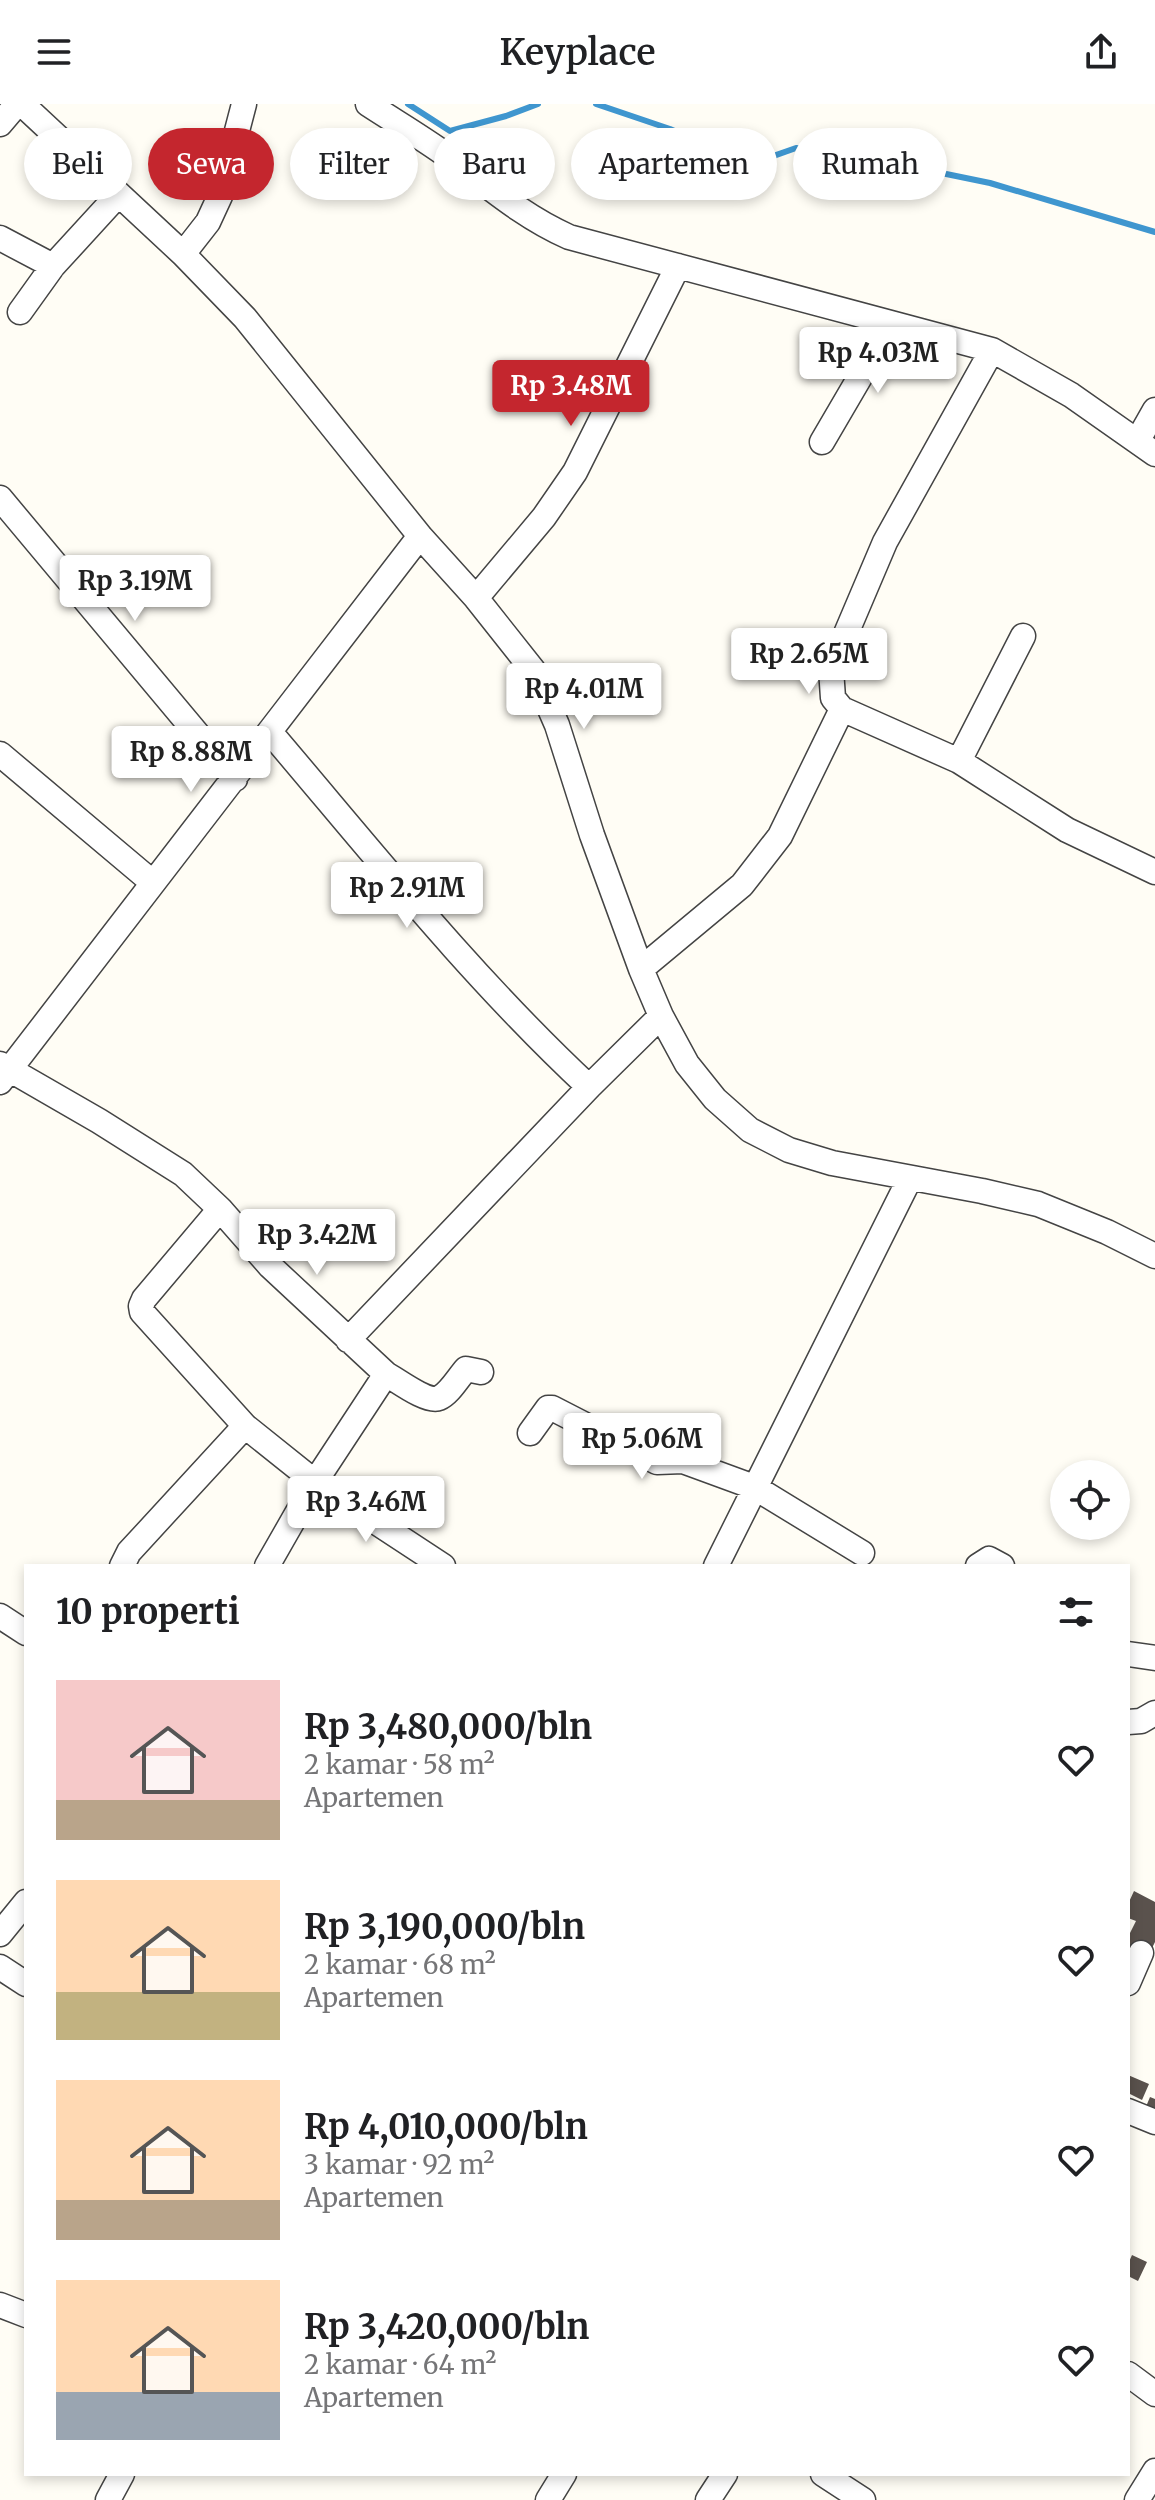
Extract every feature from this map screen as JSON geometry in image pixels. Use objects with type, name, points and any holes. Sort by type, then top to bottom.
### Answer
[{"type":"street","points":[[0,124],[20,104],[46,128]]},
{"type":"street","points":[[183,254],[208,222],[220,196],[244,104]]},
{"type":"street","points":[[368,104],[455,161],[504,201],[540,224],[569,237],[891,324],[947,335],[992,350],[1037,373],[1146,447],[1155,410]]},
{"type":"street","points":[[20,312],[53,266],[113,200]]},
{"type":"street","points":[[124,200],[183,254],[245,318],[420,536],[476,598],[533,670],[557,725],[592,835],[641,969],[661,1016],[687,1064],[715,1099],[750,1130],[789,1150],[832,1163],[1038,1204],[1107,1232],[1155,1256]]},
{"type":"street","points":[[0,238],[53,266]]},
{"type":"street","points":[[476,598],[544,517],[575,472],[678,266]]},
{"type":"street","points":[[822,442],[891,324]]},
{"type":"street","points":[[992,350],[885,542],[831,669],[833,698],[842,709],[959,761],[1067,830],[1155,872]]},
{"type":"street","points":[[0,498],[235,779]]},
{"type":"street","points":[[420,536],[235,779],[152,882],[121,927],[3,1072],[99,1121],[183,1174],[220,1209],[270,1266],[386,1374],[433,1399],[442,1396],[466,1369],[481,1372]]},
{"type":"street","points":[[959,761],[1023,636]]},
{"type":"street","points":[[641,969],[742,885],[780,836],[842,709]]},
{"type":"street","points":[[270,732],[468,964],[533,1035],[589,1087]]},
{"type":"street","points":[[0,754],[152,882]]},
{"type":"street","points":[[348,1340],[589,1087],[661,1016]]},
{"type":"street","points":[[717,1564],[910,1178]]},
{"type":"street","points":[[220,1209],[144,1299],[141,1309],[245,1426],[315,1482],[440,1564]]},
{"type":"street","points":[[268,1564],[315,1482],[386,1374]]},
{"type":"street","points":[[530,1433],[548,1408],[552,1408],[657,1462],[683,1461],[754,1487],[862,1553]]},
{"type":"street","points":[[123,1564],[129,1552],[245,1426]]},
{"type":"street","points":[[0,1616],[24,1632]]},
{"type":"street","points":[[1130,1654],[1155,1658]]},
{"type":"street","points":[[1130,1722],[1141,1721],[1155,1713]]},
{"type":"street","points":[[0,1934],[24,1904]]},
{"type":"street","points":[[1130,1978],[1141,1953]]},
{"type":"street","points":[[0,1967],[24,1983]]},
{"type":"street","points":[[1130,2112],[1155,2122]]},
{"type":"street","points":[[0,2305],[24,2314]]},
{"type":"street","points":[[1130,2375],[1155,2394]]},
{"type":"street","points":[[1137,2500],[1155,2471]]},
{"type":"street","points":[[108,2500],[121,2476]]},
{"type":"street","points":[[548,2500],[563,2476]]},
{"type":"street","points":[[708,2500],[724,2476]]},
{"type":"street","points":[[826,2476],[863,2500]]},
{"type":"building","points":[[1134,1891],[1155,1902],[1155,1942],[1149,1954],[1130,1945],[1130,1933],[1136,1921],[1130,1919],[1130,1900]]},
{"type":"building","points":[[1130,2076],[1149,2084],[1142,2100],[1130,2094]]},
{"type":"building","points":[[1150,2097],[1155,2099],[1155,2113],[1145,2109]]},
{"type":"building","points":[[1132,2255],[1147,2262],[1138,2281],[1130,2277]]},
{"type":"waterway","points":[[408,104],[450,131],[538,104]]},
{"type":"waterway","points":[[596,104],[704,144],[710,171],[730,178],[759,161],[796,148],[883,161],[990,183],[1155,232]]}]
